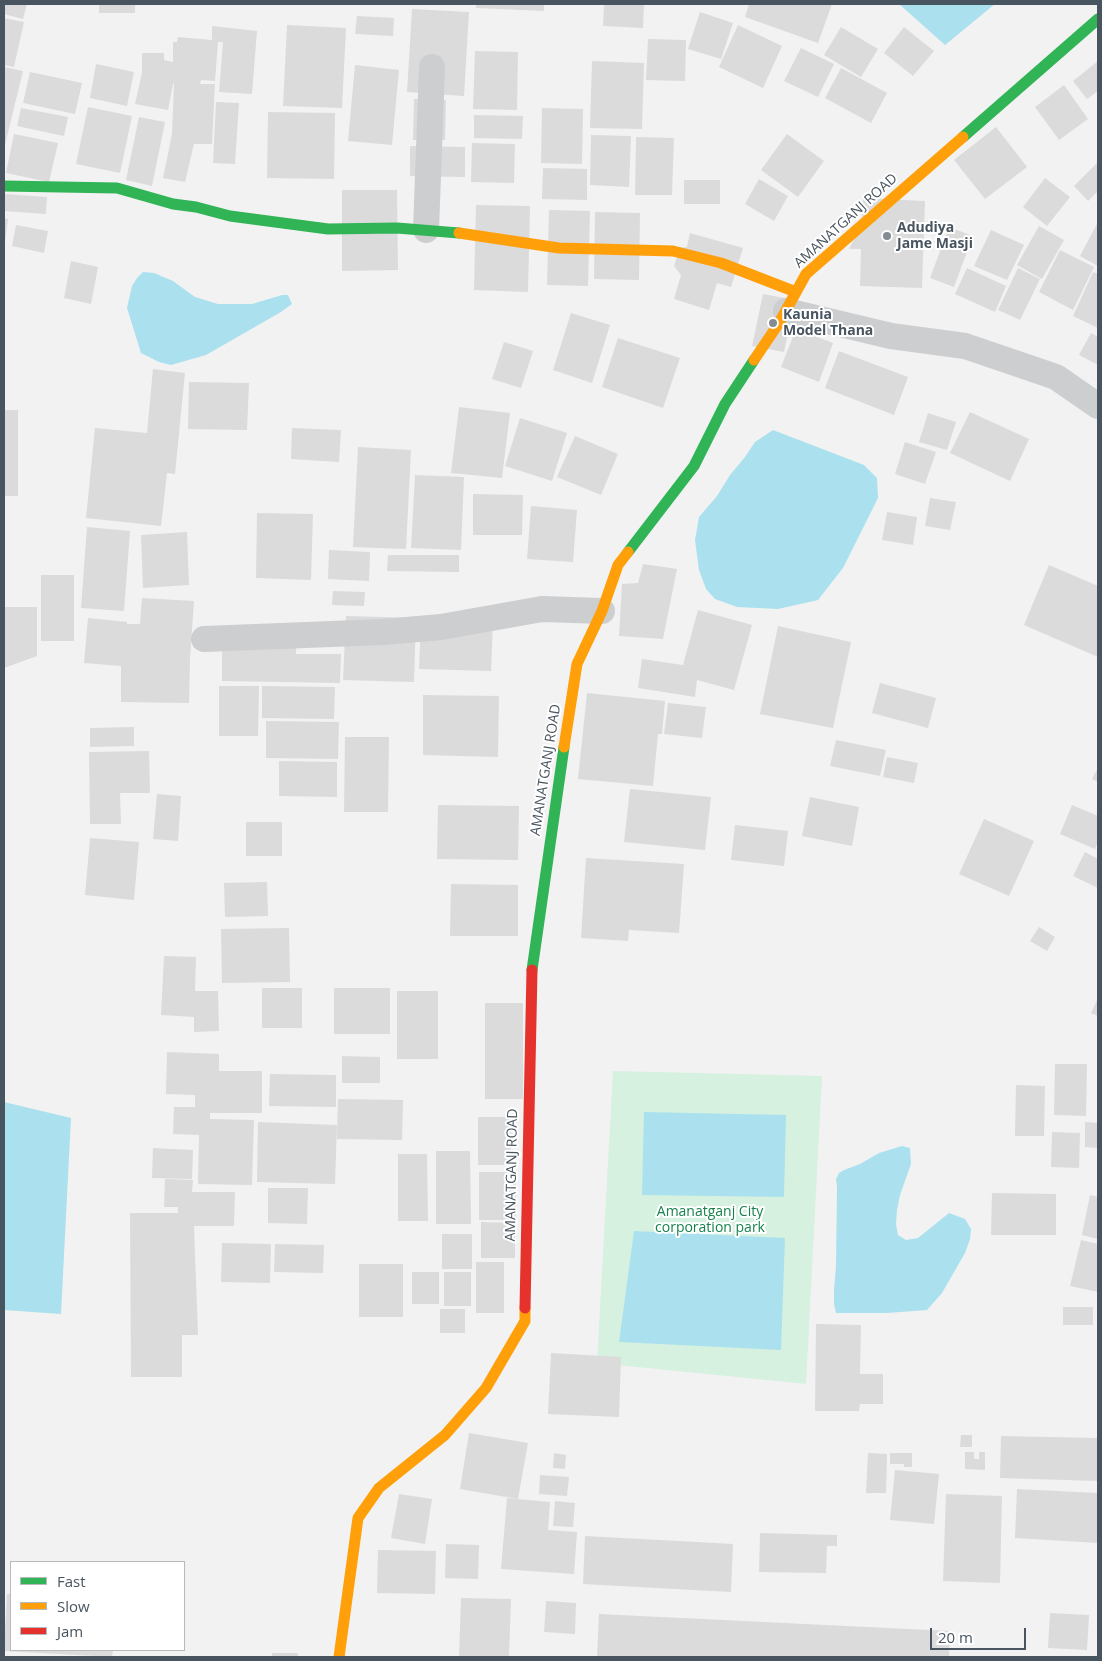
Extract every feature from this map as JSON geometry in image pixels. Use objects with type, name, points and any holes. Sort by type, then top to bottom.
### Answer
[{"type":"main road","name":"AMANATGANJ ROAD","points":[[339,1657],[358,1518],[379,1488],[445,1435],[486,1388],[525,1320],[532,970],[554,813],[578,664],[602,611],[618,565],[694,466],[725,404],[779,323],[806,274],[1098,19]]},
{"type":"main road","points":[[4,186],[117,188],[173,204],[196,207],[230,216],[328,229],[397,228],[460,233],[559,248],[673,251],[721,263],[791,301]]},
{"type":"street","points":[[426,230],[432,68]]},
{"type":"street","points":[[791,301],[891,336],[965,346],[1056,377],[1098,406]]},
{"type":"street","points":[[204,640],[373,633],[441,627],[542,609],[602,611]]},
{"type":"green space","name":"Amanatganj City corporation park","points":[[613,1071],[822,1076],[806,1384],[597,1363]]},
{"type":"water","points":[[899,4],[995,4],[945,45]]},
{"type":"water","points":[[143,272],[154,273],[173,281],[195,297],[218,304],[252,304],[288,295],[292,304],[206,355],[171,365],[159,362],[141,353],[127,308],[132,286]]},
{"type":"water","points":[[773,430],[864,465],[877,478],[878,498],[843,568],[818,600],[778,609],[737,607],[715,599],[706,589],[699,570],[695,540],[699,517],[717,496],[755,442]]},
{"type":"water","points":[[4,1102],[71,1118],[61,1314],[4,1310]]},
{"type":"water","points":[[644,1112],[786,1115],[784,1197],[642,1195]]},
{"type":"water","points":[[902,1146],[910,1148],[911,1164],[897,1210],[896,1224],[898,1235],[906,1240],[918,1238],[949,1213],[965,1219],[971,1229],[965,1253],[942,1293],[927,1310],[887,1313],[836,1313],[834,1290],[836,1266],[836,1179],[839,1173],[844,1170],[860,1164],[879,1153]]},
{"type":"water","points":[[634,1231],[785,1238],[781,1350],[619,1342]]},
{"type":"building","points":[[4,4],[27,4],[23,19],[4,14]]},
{"type":"building","points":[[99,4],[135,4],[135,13],[99,13]]},
{"type":"building","points":[[476,4],[544,4],[544,11],[476,8]]},
{"type":"building","points":[[604,4],[644,4],[643,28],[603,26]]},
{"type":"building","points":[[749,4],[832,4],[818,43],[745,17]]},
{"type":"building","points":[[412,9],[469,12],[464,96],[407,92]]},
{"type":"building","points":[[700,12],[733,23],[721,59],[688,49]]},
{"type":"building","points":[[357,16],[394,18],[393,36],[355,34]]},
{"type":"building","points":[[4,18],[24,22],[14,67],[4,65]]},
{"type":"building","points":[[287,25],[346,28],[342,108],[283,106]]},
{"type":"building","points":[[738,25],[782,46],[763,88],[719,67]]},
{"type":"building","points":[[212,26],[257,31],[252,94],[219,92],[223,42],[218,42],[215,81],[201,80],[200,84],[215,84],[212,144],[194,144],[185,182],[163,178],[172,134],[174,84],[168,110],[135,104],[142,73],[142,53],[164,53],[164,60],[173,62],[173,42],[177,42],[178,37],[212,40]]},
{"type":"building","points":[[841,27],[878,49],[861,77],[824,55]]},
{"type":"building","points":[[904,27],[934,51],[913,76],[884,53]]},
{"type":"building","points":[[648,39],[686,40],[685,81],[646,80]]},
{"type":"building","points":[[801,48],[834,64],[818,97],[784,81]]},
{"type":"building","points":[[475,51],[518,52],[517,110],[473,109]]},
{"type":"building","points":[[592,61],[644,63],[642,129],[590,128]]},
{"type":"building","points":[[1098,61],[1098,91],[1087,99],[1073,81]]},
{"type":"building","points":[[96,64],[134,72],[127,106],[90,98]]},
{"type":"building","points":[[355,65],[399,70],[392,145],[348,141]]},
{"type":"building","points":[[4,67],[23,71],[4,149]]},
{"type":"building","points":[[841,68],[887,93],[871,123],[825,98]]},
{"type":"building","points":[[30,72],[82,83],[75,114],[23,103]]},
{"type":"building","points":[[1064,85],[1088,119],[1059,140],[1035,107]]},
{"type":"building","points":[[414,99],[446,100],[445,140],[413,140]]},
{"type":"building","points":[[216,102],[239,103],[235,164],[213,163]]},
{"type":"building","points":[[88,107],[132,116],[120,173],[76,164]]},
{"type":"building","points":[[21,108],[68,117],[64,136],[17,126]]},
{"type":"building","points":[[542,108],[583,109],[582,164],[541,163]]},
{"type":"building","points":[[268,112],[335,113],[334,179],[267,178]]},
{"type":"building","points":[[474,115],[523,116],[522,139],[474,138]]},
{"type":"building","points":[[139,117],[165,122],[152,186],[126,180]]},
{"type":"building","points":[[996,127],[1027,167],[985,199],[954,160]]},
{"type":"building","points":[[14,134],[58,143],[49,182],[6,173]]},
{"type":"building","points":[[787,134],[824,161],[798,197],[761,170]]},
{"type":"building","points":[[591,135],[631,136],[629,187],[590,185]]},
{"type":"building","points":[[636,137],[674,138],[672,195],[635,195]]},
{"type":"building","points":[[472,143],[515,144],[514,183],[471,182]]},
{"type":"building","points":[[410,146],[465,147],[465,177],[410,176]]},
{"type":"building","points":[[1098,162],[1098,191],[1088,201],[1074,186]]},
{"type":"building","points":[[543,168],[587,169],[587,200],[542,199]]},
{"type":"building","points":[[1045,178],[1070,197],[1047,226],[1023,207]]},
{"type":"building","points":[[759,179],[788,196],[774,221],[745,204]]},
{"type":"building","points":[[684,180],[720,180],[720,204],[684,204]]},
{"type":"building","points":[[342,190],[397,190],[398,270],[342,271]]},
{"type":"building","points":[[4,194],[47,197],[46,214],[4,211]]},
{"type":"building","name":"Adudiya Jame Masji","points":[[863,198],[925,201],[922,288],[860,286],[861,249],[849,249],[862,224]]},
{"type":"building","points":[[476,205],[530,206],[528,292],[474,290]]},
{"type":"building","points":[[549,210],[590,211],[588,286],[547,285]]},
{"type":"building","points":[[595,212],[640,213],[639,280],[594,279]]},
{"type":"building","points":[[4,218],[8,219],[5,242],[4,241]]},
{"type":"building","points":[[1098,222],[1098,266],[1080,256]]},
{"type":"building","points":[[16,225],[48,231],[44,253],[12,246]]},
{"type":"building","points":[[1039,226],[1064,240],[1042,279],[1017,265]]},
{"type":"building","points":[[949,227],[973,236],[954,287],[930,278]]},
{"type":"building","points":[[991,230],[1024,245],[1007,280],[974,266]]},
{"type":"building","points":[[690,233],[743,248],[731,287],[717,283],[709,310],[674,299],[681,275],[674,266],[680,248],[687,247]]},
{"type":"building","points":[[1060,250],[1094,267],[1073,310],[1039,292]]},
{"type":"building","points":[[71,261],[98,267],[91,304],[64,298]]},
{"type":"building","points":[[967,268],[1006,286],[995,312],[955,294]]},
{"type":"building","points":[[1018,268],[1040,279],[1020,320],[998,310]]},
{"type":"building","points":[[1093,272],[1098,274],[1098,328],[1073,316]]},
{"type":"building","name":"Kaunia Model Thana","points":[[763,294],[795,300],[784,352],[752,346]]},
{"type":"building","points":[[571,313],[610,325],[592,383],[553,370]]},
{"type":"building","points":[[796,329],[833,343],[819,382],[781,367]]},
{"type":"building","points":[[1091,333],[1098,337],[1098,365],[1079,355]]},
{"type":"building","points":[[618,338],[680,358],[663,408],[602,387]]},
{"type":"building","points":[[504,342],[533,351],[521,388],[492,379]]},
{"type":"building","points":[[839,351],[908,377],[894,415],[825,388]]},
{"type":"building","points":[[153,369],[185,373],[175,474],[167,473],[161,526],[86,518],[95,428],[147,433]]},
{"type":"building","points":[[189,382],[249,383],[247,430],[188,429]]},
{"type":"building","points":[[459,407],[510,413],[502,478],[451,473]]},
{"type":"building","points":[[4,410],[18,410],[18,496],[4,496]]},
{"type":"building","points":[[970,412],[1029,439],[1010,481],[950,453]]},
{"type":"building","points":[[928,413],[956,422],[947,450],[919,442]]},
{"type":"building","points":[[520,418],[567,433],[552,481],[505,466]]},
{"type":"building","points":[[292,428],[341,430],[339,462],[291,459]]},
{"type":"building","points":[[575,436],[618,454],[601,495],[557,477]]},
{"type":"building","points":[[905,442],[936,452],[925,484],[895,474]]},
{"type":"building","points":[[358,447],[411,450],[406,549],[353,547]]},
{"type":"building","points":[[415,475],[464,477],[461,550],[411,548]]},
{"type":"building","points":[[473,494],[523,495],[522,535],[473,535]]},
{"type":"building","points":[[930,498],[956,502],[950,530],[925,526]]},
{"type":"building","points":[[531,506],[577,510],[573,562],[527,559]]},
{"type":"building","points":[[887,512],[917,517],[913,545],[882,540]]},
{"type":"building","points":[[257,513],[313,514],[311,580],[256,578]]},
{"type":"building","points":[[87,527],[130,531],[124,611],[81,608]]},
{"type":"building","points":[[187,532],[189,585],[143,588],[141,535]]},
{"type":"building","points":[[329,550],[370,552],[369,581],[328,579]]},
{"type":"building","points":[[388,555],[459,555],[459,572],[387,571]]},
{"type":"building","points":[[643,564],[677,569],[663,639],[619,636],[622,584],[638,583]]},
{"type":"building","points":[[1049,565],[1098,586],[1098,657],[1024,625]]},
{"type":"building","points":[[41,575],[74,575],[74,641],[41,641]]},
{"type":"building","points":[[333,591],[365,592],[364,606],[332,605]]},
{"type":"building","points":[[142,598],[194,601],[189,703],[121,702],[121,666],[84,663],[88,618],[140,624]]},
{"type":"building","points":[[4,607],[37,607],[37,656],[4,668]]},
{"type":"building","points":[[698,610],[752,625],[734,690],[697,680],[695,697],[638,688],[642,659],[683,665]]},
{"type":"building","points":[[346,616],[416,618],[414,682],[343,680]]},
{"type":"building","points":[[421,619],[493,621],[491,671],[419,669]]},
{"type":"building","points":[[297,625],[296,654],[341,654],[340,683],[222,681],[222,648]]},
{"type":"building","points":[[778,626],[851,642],[833,728],[760,714]]},
{"type":"building","points":[[880,683],[936,698],[928,728],[872,713]]},
{"type":"building","points":[[219,686],[259,686],[258,736],[219,736]]},
{"type":"building","points":[[262,686],[335,687],[334,719],[262,718]]},
{"type":"building","points":[[587,693],[665,701],[662,734],[658,734],[653,786],[578,779]]},
{"type":"building","points":[[423,695],[499,696],[498,757],[423,755]]},
{"type":"building","points":[[668,703],[706,707],[702,738],[664,734]]},
{"type":"building","points":[[266,721],[339,722],[338,759],[266,758]]},
{"type":"building","points":[[134,727],[134,746],[90,747],[90,728]]},
{"type":"building","points":[[345,737],[389,737],[388,812],[344,812]]},
{"type":"building","points":[[836,740],[886,750],[880,776],[830,766]]},
{"type":"building","points":[[149,751],[150,793],[120,793],[121,824],[90,824],[89,752]]},
{"type":"building","points":[[887,757],[918,763],[914,783],[883,777]]},
{"type":"building","points":[[279,761],[337,762],[337,797],[279,796]]},
{"type":"building","points":[[1098,768],[1098,782],[1092,779]]},
{"type":"building","points":[[630,789],[711,797],[705,850],[624,842]]},
{"type":"building","points":[[157,794],[181,796],[178,841],[153,839]]},
{"type":"building","points":[[810,797],[859,807],[852,846],[802,836]]},
{"type":"building","points":[[438,805],[519,806],[518,860],[437,859]]},
{"type":"building","points":[[1072,805],[1098,816],[1098,841],[1095,849],[1060,834]]},
{"type":"building","points":[[984,819],[1034,841],[1009,896],[959,874]]},
{"type":"building","points":[[246,822],[282,822],[282,856],[246,856]]},
{"type":"building","points":[[735,825],[788,831],[784,866],[731,860]]},
{"type":"building","points":[[90,838],[139,842],[134,900],[85,895]]},
{"type":"building","points":[[1085,852],[1098,859],[1098,888],[1073,876]]},
{"type":"building","points":[[586,858],[684,864],[679,933],[629,930],[628,941],[581,938]]},
{"type":"building","points":[[267,882],[268,916],[225,917],[224,883]]},
{"type":"building","points":[[451,884],[518,885],[518,936],[450,936]]},
{"type":"building","points":[[1039,927],[1055,937],[1047,951],[1030,941]]},
{"type":"building","points":[[289,928],[290,982],[222,983],[221,929]]},
{"type":"building","points":[[164,956],[196,957],[195,991],[218,991],[219,1031],[194,1032],[194,1017],[161,1015]]},
{"type":"building","points":[[262,988],[302,988],[302,1028],[262,1028]]},
{"type":"building","points":[[334,988],[390,988],[390,1034],[334,1034]]},
{"type":"building","points":[[397,991],[438,991],[438,1059],[397,1059]]},
{"type":"building","points":[[1098,998],[1098,1016],[1091,1013]]},
{"type":"building","points":[[485,1003],[523,1003],[523,1099],[485,1099]]},
{"type":"building","points":[[167,1052],[219,1054],[219,1071],[262,1071],[262,1113],[210,1113],[210,1119],[254,1120],[252,1185],[198,1184],[199,1135],[173,1134],[174,1107],[195,1107],[195,1095],[166,1094]]},
{"type":"building","points":[[342,1056],[380,1057],[380,1083],[342,1083]]},
{"type":"building","points":[[1055,1064],[1087,1064],[1086,1116],[1054,1115]]},
{"type":"building","points":[[270,1074],[336,1075],[336,1107],[269,1106]]},
{"type":"building","points":[[1016,1085],[1045,1086],[1044,1136],[1015,1136]]},
{"type":"building","points":[[338,1099],[403,1100],[402,1140],[337,1139]]},
{"type":"building","points":[[478,1117],[511,1117],[511,1165],[478,1165]]},
{"type":"building","points":[[258,1122],[337,1125],[335,1184],[257,1182]]},
{"type":"building","points":[[1085,1122],[1098,1123],[1098,1148],[1085,1147]]},
{"type":"building","points":[[1052,1132],[1080,1133],[1079,1168],[1051,1167]]},
{"type":"building","points":[[153,1148],[193,1150],[192,1179],[152,1178]]},
{"type":"building","points":[[436,1151],[470,1151],[471,1224],[436,1224]]},
{"type":"building","points":[[398,1154],[427,1154],[428,1221],[398,1221]]},
{"type":"building","points":[[479,1172],[516,1172],[516,1220],[479,1220]]},
{"type":"building","points":[[165,1179],[193,1180],[192,1192],[235,1192],[234,1226],[194,1226],[198,1335],[182,1335],[182,1377],[131,1377],[130,1213],[178,1213],[178,1207],[164,1207]]},
{"type":"building","points":[[268,1188],[308,1188],[307,1224],[268,1223]]},
{"type":"building","points":[[992,1193],[1056,1194],[1056,1235],[991,1235]]},
{"type":"building","points":[[1090,1195],[1098,1197],[1098,1239],[1082,1235]]},
{"type":"building","points":[[481,1222],[515,1223],[515,1258],[481,1258]]},
{"type":"building","points":[[442,1234],[472,1234],[472,1269],[442,1269]]},
{"type":"building","points":[[1081,1240],[1098,1244],[1098,1292],[1070,1286]]},
{"type":"building","points":[[222,1243],[271,1244],[270,1283],[221,1282]]},
{"type":"building","points":[[275,1244],[324,1245],[323,1273],[274,1272]]},
{"type":"building","points":[[476,1262],[504,1262],[504,1313],[476,1313]]},
{"type":"building","points":[[359,1264],[403,1264],[403,1317],[359,1317]]},
{"type":"building","points":[[412,1272],[439,1272],[439,1304],[412,1304]]},
{"type":"building","points":[[444,1272],[471,1272],[471,1306],[444,1306]]},
{"type":"building","points":[[1063,1307],[1093,1307],[1093,1325],[1063,1325]]},
{"type":"building","points":[[440,1309],[465,1309],[465,1333],[440,1333]]},
{"type":"building","points":[[816,1324],[861,1325],[860,1374],[883,1374],[883,1404],[860,1404],[859,1411],[815,1411]]},
{"type":"building","points":[[551,1353],[621,1357],[619,1417],[548,1414]]},
{"type":"building","points":[[469,1433],[528,1443],[518,1499],[460,1489]]},
{"type":"building","points":[[961,1435],[972,1435],[972,1447],[960,1447]]},
{"type":"building","points":[[1001,1436],[1098,1438],[1098,1481],[1000,1478]]},
{"type":"building","points":[[965,1452],[974,1452],[974,1459],[979,1459],[979,1452],[985,1452],[985,1470],[965,1469]]},
{"type":"building","points":[[554,1453],[566,1455],[565,1469],[553,1468]]},
{"type":"building","points":[[868,1453],[887,1454],[886,1493],[866,1493]]},
{"type":"building","points":[[890,1453],[912,1453],[912,1467],[904,1467],[904,1464],[890,1464]]},
{"type":"building","points":[[895,1470],[939,1474],[934,1524],[890,1520]]},
{"type":"building","points":[[540,1475],[569,1477],[567,1496],[539,1494]]},
{"type":"building","points":[[1017,1489],[1098,1493],[1098,1543],[1015,1538]]},
{"type":"building","points":[[399,1494],[432,1499],[425,1544],[391,1538]]},
{"type":"building","points":[[946,1494],[1002,1496],[1000,1583],[943,1581]]},
{"type":"building","points":[[507,1498],[550,1502],[548,1530],[577,1532],[574,1574],[501,1569]]},
{"type":"building","points":[[555,1501],[575,1503],[573,1527],[553,1526]]},
{"type":"building","points":[[760,1533],[837,1535],[837,1546],[827,1546],[826,1573],[759,1572]]},
{"type":"building","points":[[585,1536],[733,1544],[731,1592],[583,1584]]},
{"type":"building","points":[[446,1544],[479,1545],[478,1579],[445,1578]]},
{"type":"building","points":[[378,1550],[436,1551],[435,1594],[377,1593]]},
{"type":"building","points":[[7,1594],[10,1594],[10,1651],[113,1651],[112,1657],[4,1651]]},
{"type":"building","points":[[461,1598],[511,1599],[509,1657],[459,1657]]},
{"type":"building","points":[[546,1601],[576,1603],[575,1634],[544,1632]]},
{"type":"building","points":[[1050,1613],[1089,1615],[1087,1650],[1048,1648]]},
{"type":"building","points":[[599,1614],[950,1631],[949,1657],[597,1657]]},
{"type":"building","points":[[272,1653],[298,1653],[298,1657],[272,1657]]},
{"type":"traffic: fast","points":[[963,137],[1098,19]]},
{"type":"traffic: fast","points":[[4,186],[117,188],[173,204],[196,207],[230,216],[328,229],[397,228],[459,233]]},
{"type":"traffic: fast","points":[[628,552],[694,466],[725,404],[754,360]]},
{"type":"traffic: fast","points":[[532,970],[564,747]]},
{"type":"traffic: slow","points":[[754,360],[779,323],[806,274],[963,137]]},
{"type":"traffic: slow","points":[[459,233],[559,248],[673,251],[721,263],[796,292]]},
{"type":"traffic: slow","points":[[564,747],[577,664],[602,611],[618,565],[628,552]]},
{"type":"traffic: slow","points":[[339,1657],[358,1518],[379,1488],[445,1435],[486,1388],[525,1321],[525,1308]]},
{"type":"traffic: jam","points":[[525,1308],[532,970]]},
{"type":"place","name":"Adudiya Jame Masji","points":[[887,236]]},
{"type":"place","name":"Kaunia Model Thana","points":[[773,323]]}]
